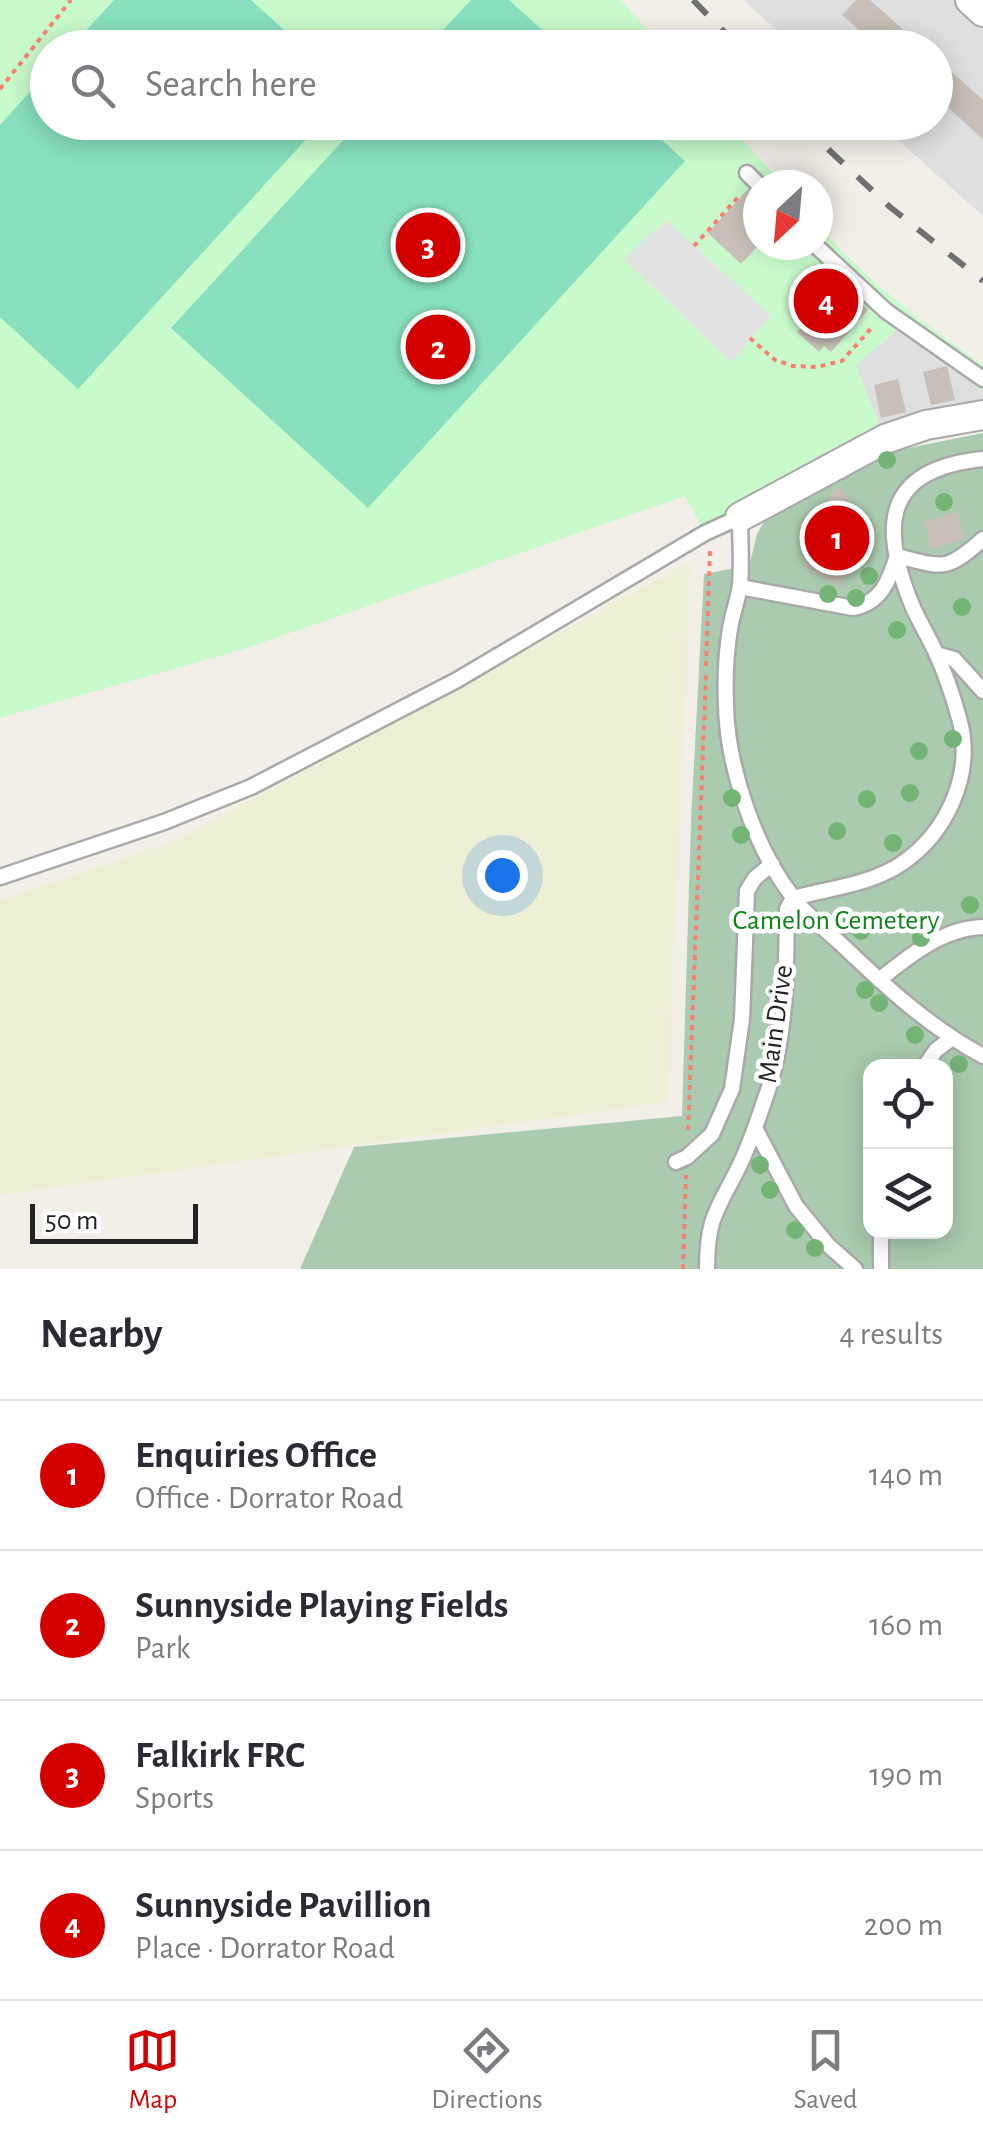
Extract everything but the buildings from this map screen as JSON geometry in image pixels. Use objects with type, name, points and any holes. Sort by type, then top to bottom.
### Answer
[{"type":"street","points":[[970,0],[983,12]]},
{"type":"street","points":[[740,517],[885,439],[926,425],[983,414]]},
{"type":"lane","points":[[831,260],[886,311],[983,379]]},
{"type":"lane","points":[[793,898],[879,876],[918,851],[940,826],[955,795],[964,750],[960,719],[903,582],[892,536],[893,518],[907,490],[920,478],[948,466],[983,459]]},
{"type":"lane","points":[[0,877],[164,822],[251,787],[457,680],[711,530],[740,517],[740,586],[729,633],[726,704],[732,763],[761,843],[793,898],[879,980],[951,1039],[983,1056]]},
{"type":"lane","points":[[897,556],[940,566],[952,562],[983,538]]},
{"type":"lane","points":[[740,586],[853,608],[870,602],[882,591],[897,556]]},
{"type":"lane","points":[[936,654],[954,659],[983,691]]},
{"type":"lane","points":[[682,1160],[712,1134],[732,1089],[742,1018],[748,890],[772,864]]},
{"type":"lane","name":"Main Drive","points":[[707,1269],[710,1227],[741,1163],[771,1081],[786,995],[787,909],[793,898]]},
{"type":"lane","points":[[879,980],[912,954],[957,930],[983,926]]},
{"type":"lane","points":[[930,1059],[951,1039]]},
{"type":"lane","points":[[755,1128],[796,1206],[828,1245],[856,1269]]},
{"type":"lane","points":[[881,1239],[881,1269]]},
{"type":"path","points":[[47,30],[71,0]]},
{"type":"path","points":[[0,89],[30,51]]},
{"type":"path","points":[[694,246],[743,190]]},
{"type":"path","points":[[750,338],[775,360],[817,367],[842,360],[886,311]]},
{"type":"path","points":[[682,1269],[682,1160],[711,530]]},
{"type":"shaded area","points":[[743,0],[983,0],[983,216],[898,140],[953,140],[953,30],[777,30]]},
{"type":"shaded area","points":[[666,220],[771,316],[731,362],[623,259]]},
{"type":"shaded area","points":[[897,329],[983,390],[983,415],[885,439],[855,365]]},
{"type":"green space","points":[[0,0],[621,0],[647,30],[30,30],[30,140],[743,140],[770,170],[743,170],[743,260],[833,260],[833,241],[896,300],[983,365],[983,390],[897,330],[856,365],[885,439],[705,533],[685,496],[244,649],[0,718]]},
{"type":"green space","points":[[114,0],[251,0],[284,30],[87,30]]},
{"type":"green space","points":[[471,0],[509,0],[542,30],[443,30]]},
{"type":"green space","points":[[30,92],[30,140],[305,140],[78,389],[0,317],[0,125]]},
{"type":"green space","points":[[343,140],[662,140],[685,161],[368,508],[171,328]]},
{"type":"green space","name":"Camelon Cemetery","points":[[983,433],[983,1269],[300,1269],[354,1147],[682,1116],[704,574],[750,563],[757,534],[766,518],[884,453]]},
{"type":"green space","points":[[690,562],[667,1102],[0,1195],[0,900],[179,839]]},
{"type":"railway","points":[[693,0],[722,30]]},
{"type":"railway","points":[[818,140],[890,207],[983,281]]},
{"type":"place","name":"Falkirk FRC","points":[[428,245]]},
{"type":"place","name":"Sunnyside Pavillion","points":[[826,301]]},
{"type":"place","name":"Sunnyside Playing Fields","points":[[438,347]]},
{"type":"place","name":"Enquiries Office","points":[[837,538]]}]
